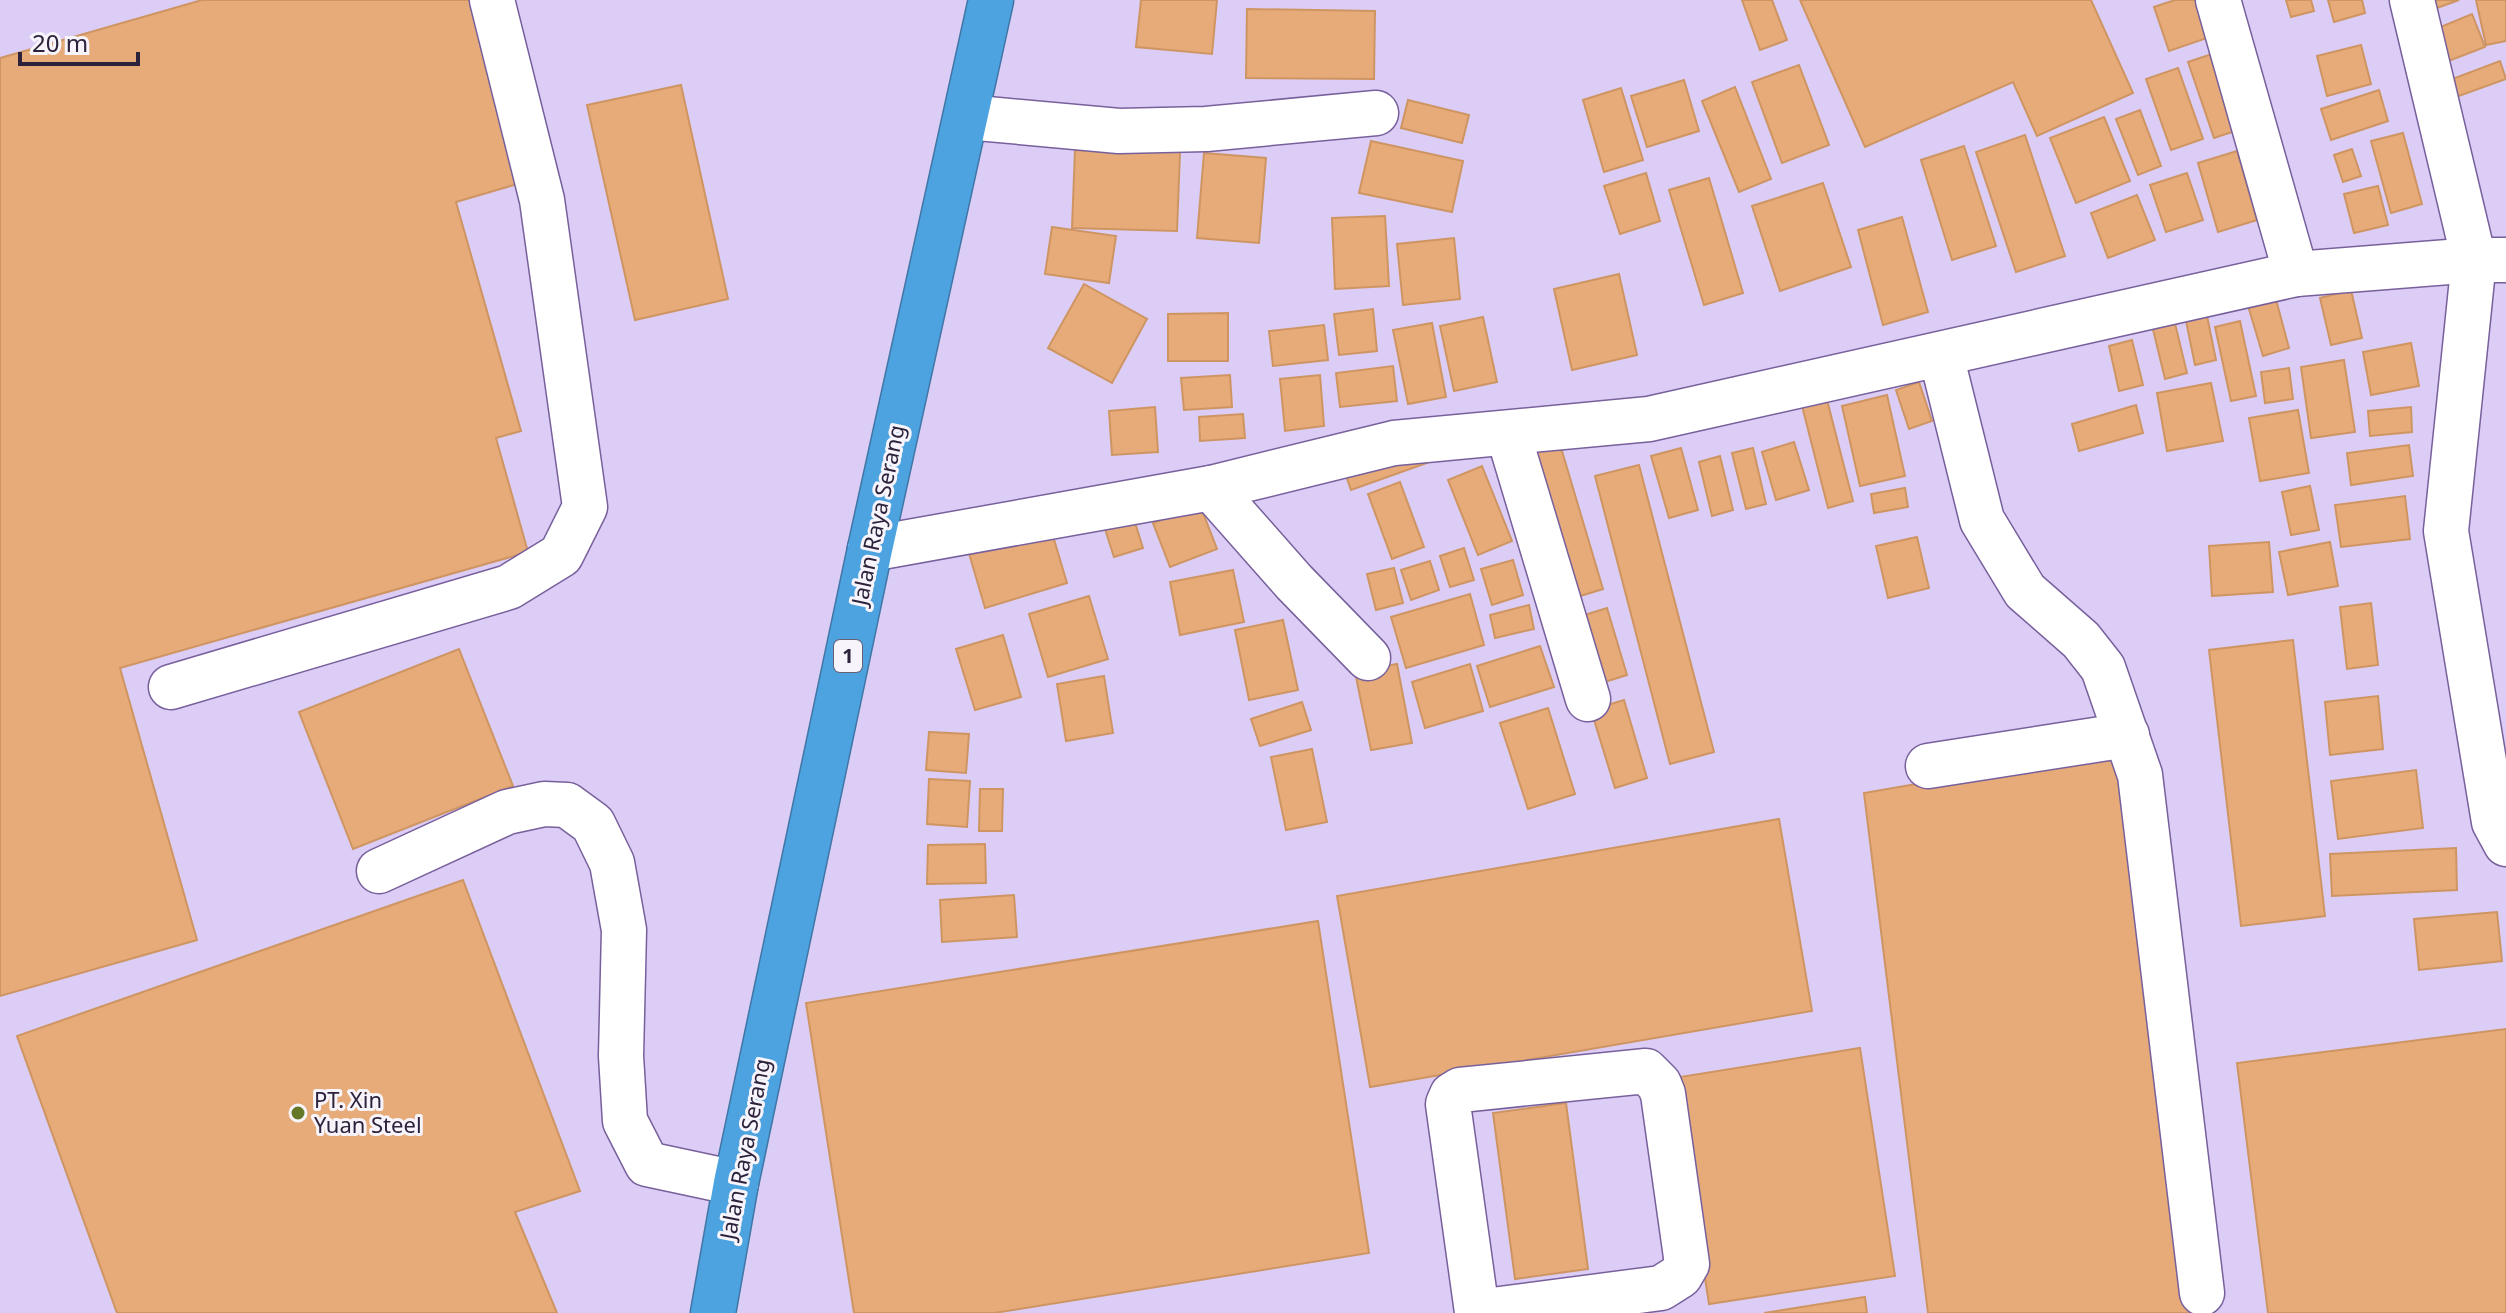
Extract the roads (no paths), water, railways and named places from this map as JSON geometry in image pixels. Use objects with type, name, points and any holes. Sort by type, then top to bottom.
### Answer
[{"type":"highway","name":"Jalan Raya Serang","points":[[713,1313],[736,1183],[870,549],[991,0]]},
{"type":"street","points":[[171,687],[509,587],[561,555],[585,507],[542,200],[492,0]]},
{"type":"street","points":[[2218,0],[2296,274]]},
{"type":"street","points":[[2412,0],[2490,260],[2446,531],[2494,822],[2506,844]]},
{"type":"street","points":[[966,117],[1119,131],[1206,129],[1376,113]]},
{"type":"street","points":[[870,549],[1211,488],[1394,443],[1649,419],[2296,274],[2490,260]]},
{"type":"street","points":[[1941,355],[1982,520],[2025,591],[2081,640],[2103,668],[2140,775],[2202,1293]]},
{"type":"street","points":[[1508,433],[1588,699]]},
{"type":"street","points":[[1211,488],[1294,582],[1368,658]]},
{"type":"street","points":[[1928,766],[2127,735]]},
{"type":"street","points":[[379,871],[507,812],[544,804],[567,805],[593,824],[612,863],[624,930],[621,1056],[625,1121],[647,1164],[736,1183]]},
{"type":"street","points":[[1646,1071],[1659,1084],[1663,1094],[1687,1264],[1680,1276],[1661,1288],[1469,1312],[1448,1104],[1452,1095],[1460,1090],[1646,1071]]},
{"type":"place","name":"PT. Xin Yuan Steel","points":[[298,1113]]}]
